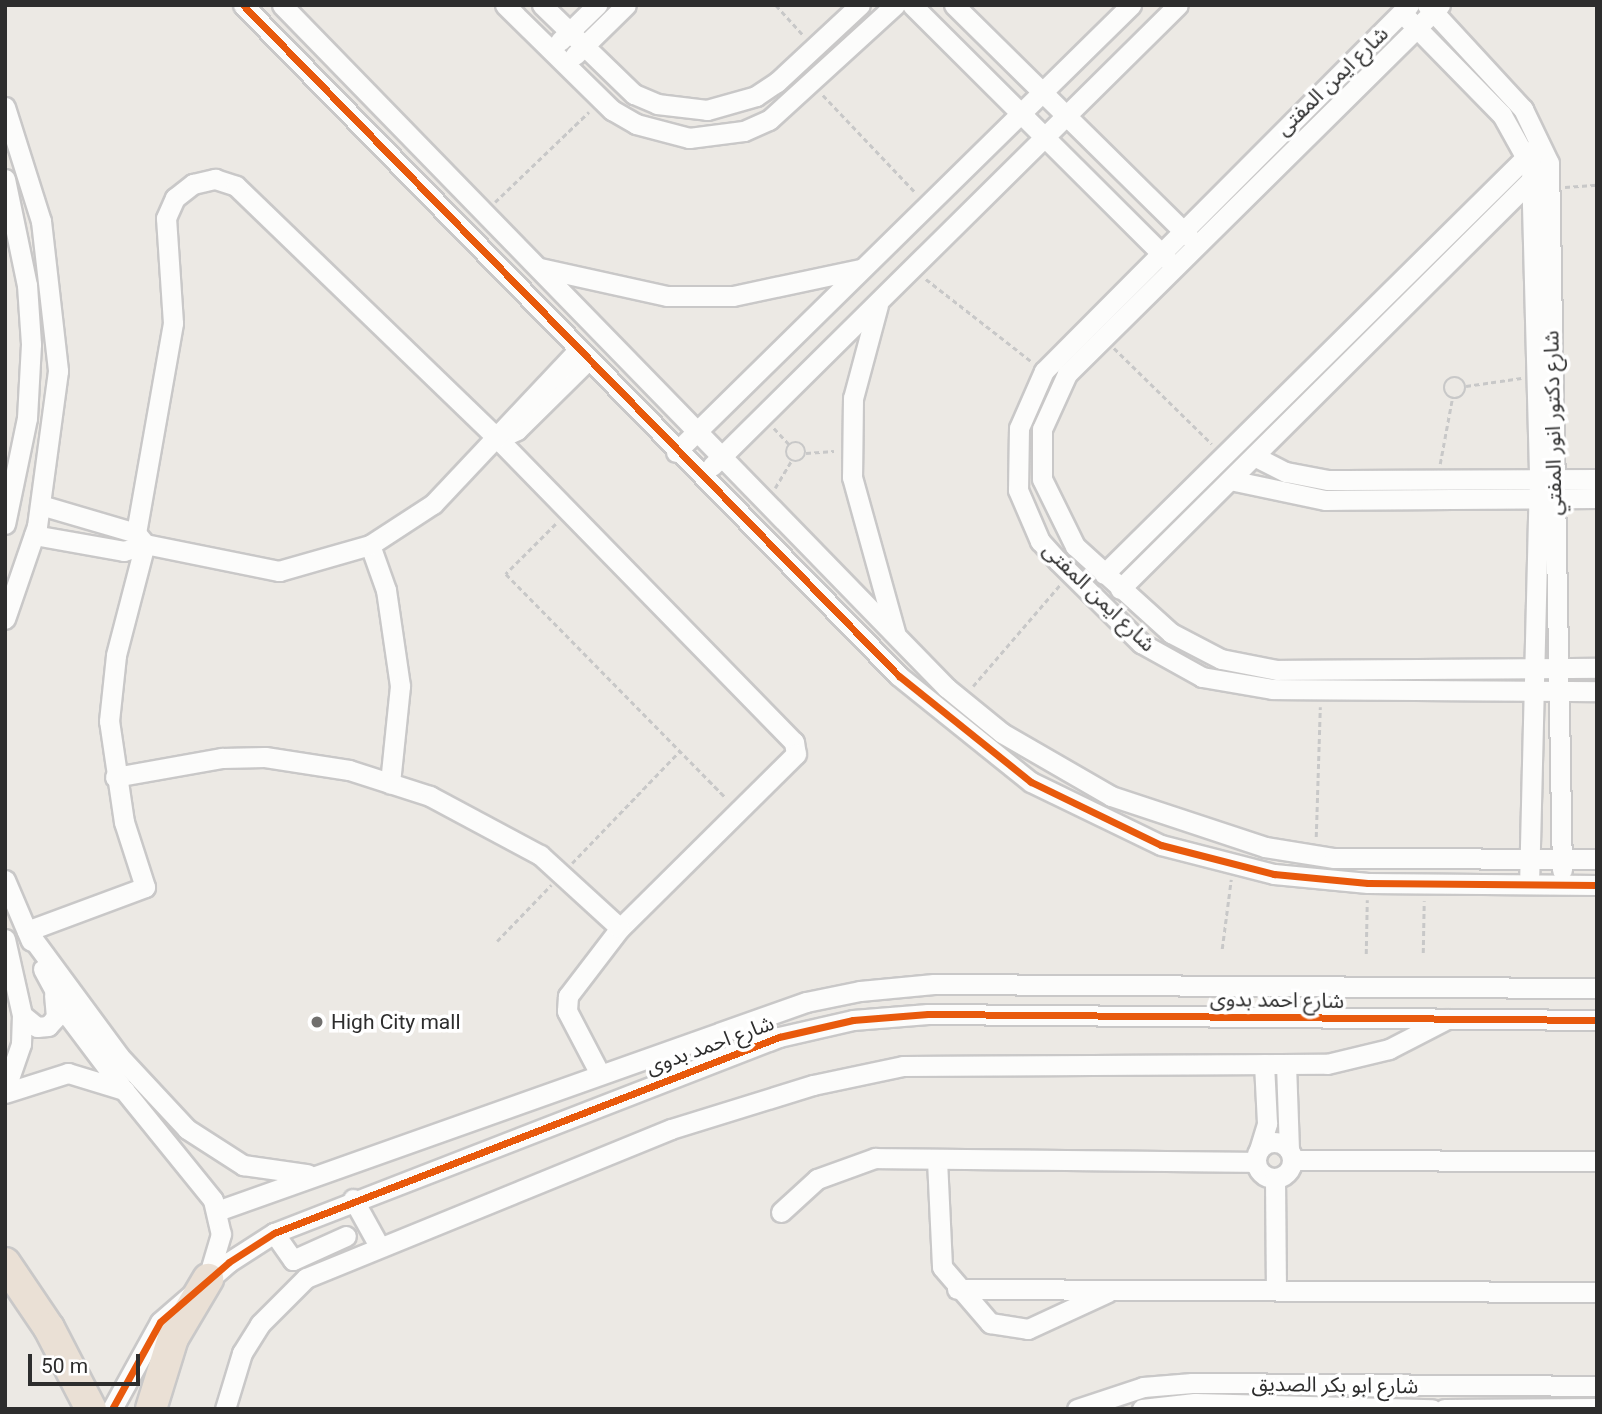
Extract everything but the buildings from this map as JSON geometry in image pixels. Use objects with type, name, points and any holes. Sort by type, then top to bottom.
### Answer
[{"type":"highway","points":[[5,1262],[49,1328],[91,1409]]},
{"type":"highway","points":[[151,1409],[173,1338],[208,1279]]},
{"type":"street","points":[[243,5],[676,452],[899,677],[1007,765],[1107,823],[1233,866],[1368,883],[1597,885]]},
{"type":"street","points":[[282,5],[897,637],[961,700],[1002,733],[1111,796],[1212,834],[1316,856],[1597,859]]},
{"type":"street","points":[[505,5],[601,100],[662,133],[717,137],[769,120],[814,85],[895,5]]},
{"type":"street","points":[[542,5],[583,48],[634,94],[695,110],[756,96],[815,51],[860,5]]},
{"type":"street","points":[[550,51],[597,5]]},
{"type":"street","points":[[564,66],[626,5]]},
{"type":"street","points":[[912,5],[1175,266]]},
{"type":"street","points":[[954,5],[1197,244]]},
{"type":"street","points":[[676,452],[1130,5]]},
{"type":"street","points":[[701,476],[1178,5]]},
{"type":"street","name":"شارع ايمن المفتى","points":[[1434,8],[1417,28],[1102,336],[1049,405],[1040,454],[1060,524],[1120,589],[1195,648],[1248,666],[1597,668]]},
{"type":"street","name":"شارع دكتور انور المفتي","points":[[1434,8],[1523,109],[1542,141],[1549,163],[1551,187],[1546,487],[1533,667],[1529,885]]},
{"type":"street","name":"شارع ايمن المفتى","points":[[1405,9],[1159,250],[1044,371],[1019,428],[1018,490],[1040,541],[1141,643],[1181,667],[1237,686],[1321,690],[1597,691]]},
{"type":"street","name":"شارع دكتور انور المفتي","points":[[1405,9],[1417,28],[1502,114],[1528,156],[1532,179],[1536,377],[1546,487],[1563,885]]},
{"type":"street","points":[[815,51],[829,71]]},
{"type":"street","points":[[5,107],[41,221],[58,325],[55,418],[41,505],[34,535],[5,618]]},
{"type":"street","points":[[1104,574],[1542,141]]},
{"type":"street","points":[[1120,589],[1549,163]]},
{"type":"street","points":[[5,179],[26,274],[31,344],[27,418],[5,524]]},
{"type":"street","points":[[27,931],[145,887],[115,777],[109,721],[116,656],[140,538],[173,323],[166,218],[176,198],[193,184],[215,179],[236,186],[498,439],[796,746],[796,754],[741,813],[620,928],[566,1004],[600,1074]]},
{"type":"street","points":[[1465,218],[1479,232]]},
{"type":"street","points":[[536,267],[600,286],[707,296],[800,287],[864,268]]},
{"type":"street","points":[[880,300],[853,398],[851,450],[857,508],[897,637]]},
{"type":"street","points":[[41,505],[140,538],[279,571],[370,545],[433,504],[498,439],[508,419],[583,355]]},
{"type":"street","points":[[1254,456],[1286,471],[1328,480],[1438,478],[1546,487],[1597,498]]},
{"type":"street","points":[[1230,480],[1325,500],[1546,487],[1597,479]]},
{"type":"street","points":[[34,535],[124,551],[140,538]]},
{"type":"street","points":[[370,545],[391,614],[400,686],[390,783]]},
{"type":"street","points":[[115,777],[265,757],[390,783],[467,814],[563,873],[620,928]]},
{"type":"street","points":[[5,880],[54,995],[217,1211],[220,1246],[208,1279]]},
{"type":"street","points":[[27,931],[119,1056],[206,1144],[267,1172],[320,1175]]},
{"type":"street","points":[[5,939],[13,965],[22,1015],[21,1044],[5,1091]]},
{"type":"street","points":[[5,993],[13,965]]},
{"type":"street","name":"شارع احمد بدوى","points":[[217,1211],[806,1002],[934,984],[1597,988]]},
{"type":"street","points":[[22,1015],[37,1027],[48,1026],[56,1017],[54,995]]},
{"type":"street","name":"شارع احمد بدوى","points":[[112,1409],[141,1348],[208,1279],[274,1233],[353,1199],[779,1037],[853,1020],[928,1014],[1597,1020]]},
{"type":"street","points":[[225,1409],[242,1353],[284,1296],[306,1278],[670,1129],[890,1068],[1286,1064],[1359,1059],[1447,1019]]},
{"type":"street","points":[[1257,1156],[1267,1123],[1264,1064]]},
{"type":"street","points":[[1275,1178],[1286,1174],[1291,1155],[1286,1064]]},
{"type":"street","points":[[5,1091],[68,1073],[124,1090]]},
{"type":"street","points":[[781,1212],[817,1179],[846,1165],[875,1158],[937,1160],[1257,1156],[1277,1142],[1291,1155],[1597,1161]]},
{"type":"street","points":[[1257,1156],[1275,1178],[1276,1290]]},
{"type":"street","points":[[937,1160],[938,1255],[957,1289],[990,1323],[1015,1330],[1115,1289]]},
{"type":"street","points":[[353,1199],[379,1246]]},
{"type":"street","points":[[274,1233],[293,1260],[346,1236]]},
{"type":"street","points":[[957,1289],[1597,1292]]},
{"type":"street","name":"شارع ابو بكر الصديق","points":[[1077,1409],[1143,1387],[1192,1384],[1597,1386]]},
{"type":"street","points":[[1411,1387],[1411,1409]]},
{"type":"street","points":[[1437,1387],[1437,1409]]},
{"type":"street","name":"شارع ابو بكر الصديق","points":[[1142,1409],[1195,1403],[1432,1409]]},
{"type":"street","name":"شارع ابو بكر الصديق","points":[[1444,1409],[1597,1408]]},
{"type":"path","points":[[776,5],[815,51]]},
{"type":"path","points":[[814,85],[928,205]]},
{"type":"path","points":[[483,213],[601,100]]},
{"type":"path","points":[[1551,187],[1597,185]]},
{"type":"path","points":[[912,268],[1044,371]]},
{"type":"path","points":[[1102,336],[1224,455]]},
{"type":"path","points":[[1438,478],[1452,398],[1446,381],[1457,377],[1465,386],[1464,394],[1452,398]]},
{"type":"path","points":[[1465,386],[1536,377]]},
{"type":"path","points":[[763,416],[789,444],[791,461]]},
{"type":"path","points":[[789,444],[801,442],[806,453]]},
{"type":"path","points":[[766,504],[791,461],[806,453],[851,450]]},
{"type":"path","points":[[568,511],[506,575],[741,813]]},
{"type":"path","points":[[961,700],[1070,573]]},
{"type":"path","points":[[1316,856],[1321,690]]},
{"type":"path","points":[[497,941],[680,751]]},
{"type":"path","points":[[1222,949],[1233,866]]},
{"type":"path","points":[[1366,954],[1368,883]]},
{"type":"path","points":[[1423,954],[1424,885]]},
{"type":"cycle path","points":[[243,5],[899,676],[1031,782],[1161,845],[1274,874],[1368,883],[1597,885]]},
{"type":"cycle path","points":[[112,1409],[160,1322],[229,1262],[274,1233],[779,1037],[853,1020],[928,1014],[1597,1020]]},
{"type":"place","name":"High City mall","points":[[317,1022]]}]
